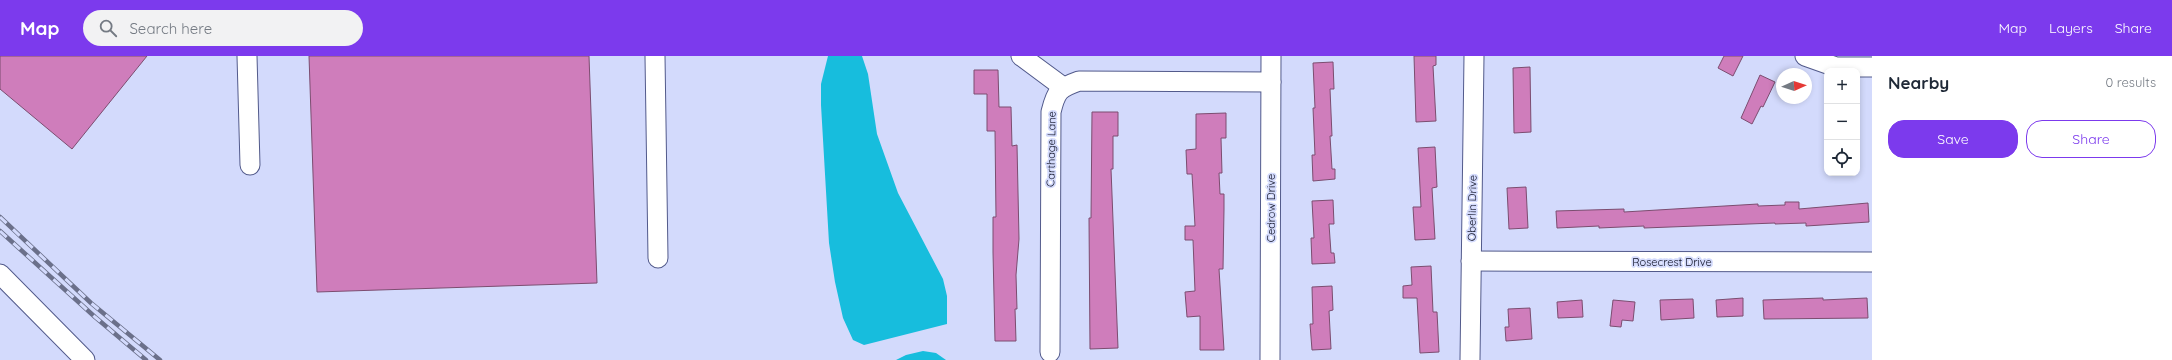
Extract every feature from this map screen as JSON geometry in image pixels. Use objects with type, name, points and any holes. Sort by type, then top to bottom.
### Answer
[{"type":"street","points":[[247,56],[250,164]]},
{"type":"street","points":[[655,56],[658,258]]},
{"type":"street","points":[[1021,56],[1063,87],[1079,81],[1272,82]]},
{"type":"street","name":"Cedrow Drive","points":[[1270,360],[1271,56]]},
{"type":"street","name":"Oberlin Drive","points":[[1470,360],[1474,56]]},
{"type":"street","points":[[1805,56],[1836,67],[1872,67]]},
{"type":"street","name":"Carthage Lane","points":[[1050,352],[1050,112],[1055,95],[1063,87]]},
{"type":"street","name":"Rosecrest Drive","points":[[1471,262],[1872,262]]},
{"type":"street","points":[[0,274],[7,291],[85,360]]},
{"type":"water","points":[[828,56],[862,56],[868,74],[877,134],[898,193],[943,279],[947,296],[947,324],[864,345],[853,340],[843,318],[835,282],[829,243],[821,105],[821,84]]},
{"type":"water","points":[[923,351],[936,353],[946,360],[896,360],[906,355]]},
{"type":"building","points":[[0,56],[147,56],[72,149],[0,89]]},
{"type":"building","points":[[309,56],[589,56],[597,283],[317,292]]},
{"type":"building","points":[[1414,56],[1436,56],[1436,65],[1433,66],[1436,121],[1416,122]]},
{"type":"building","points":[[1724,56],[1743,56],[1733,76],[1718,68]]},
{"type":"building","points":[[1333,62],[1334,89],[1330,89],[1332,136],[1330,136],[1332,169],[1335,169],[1335,179],[1313,181],[1312,155],[1315,155],[1313,108],[1315,108],[1313,63]]},
{"type":"building","points":[[1530,67],[1531,132],[1514,133],[1513,68]]},
{"type":"building","points":[[974,70],[998,70],[999,107],[1011,107],[1012,146],[1017,145],[1019,239],[1016,275],[1017,309],[1015,309],[1016,341],[995,341],[993,217],[996,217],[995,131],[987,131],[987,94],[974,94]]},
{"type":"building","points":[[1760,75],[1775,82],[1763,107],[1761,106],[1752,124],[1741,118]]},
{"type":"building","points":[[1092,112],[1118,112],[1118,136],[1113,136],[1113,169],[1111,169],[1118,348],[1090,349],[1089,218],[1091,218]]},
{"type":"building","points":[[1226,113],[1226,138],[1221,138],[1222,173],[1219,173],[1220,194],[1224,194],[1223,269],[1219,269],[1224,350],[1200,350],[1200,316],[1187,317],[1185,292],[1195,291],[1193,240],[1185,240],[1185,226],[1195,226],[1192,174],[1187,174],[1186,150],[1196,149],[1196,114]]},
{"type":"building","points":[[1435,147],[1437,187],[1432,188],[1435,239],[1415,240],[1413,207],[1421,207],[1418,148]]},
{"type":"building","points":[[1526,187],[1528,228],[1509,229],[1507,188]]},
{"type":"building","points":[[1333,200],[1334,224],[1329,224],[1331,253],[1334,253],[1335,263],[1312,264],[1311,238],[1314,238],[1312,201]]},
{"type":"building","points":[[1785,202],[1799,202],[1799,209],[1868,203],[1869,222],[1806,226],[1806,223],[1775,223],[1644,228],[1644,226],[1599,228],[1599,226],[1557,228],[1556,211],[1624,209],[1624,212],[1758,204],[1758,206],[1785,205]]},
{"type":"building","points":[[1431,266],[1433,312],[1437,312],[1439,352],[1420,353],[1417,298],[1403,298],[1403,286],[1412,285],[1411,267]]},
{"type":"building","points":[[1332,286],[1333,310],[1329,311],[1331,349],[1312,350],[1310,324],[1313,324],[1312,287]]},
{"type":"building","points":[[1743,298],[1743,316],[1717,317],[1716,300]]},
{"type":"building","points":[[1823,298],[1823,300],[1867,298],[1868,318],[1764,319],[1763,300]]},
{"type":"building","points":[[1693,299],[1694,318],[1661,320],[1660,300]]},
{"type":"building","points":[[1582,300],[1583,317],[1558,318],[1557,302]]},
{"type":"building","points":[[1613,300],[1635,302],[1633,321],[1622,320],[1621,327],[1610,326]]},
{"type":"building","points":[[1530,308],[1532,339],[1506,341],[1505,327],[1509,327],[1508,309]]},
{"type":"railway","points":[[0,217],[91,303],[160,360]]},
{"type":"railway","points":[[0,231],[95,317],[146,360]]}]
